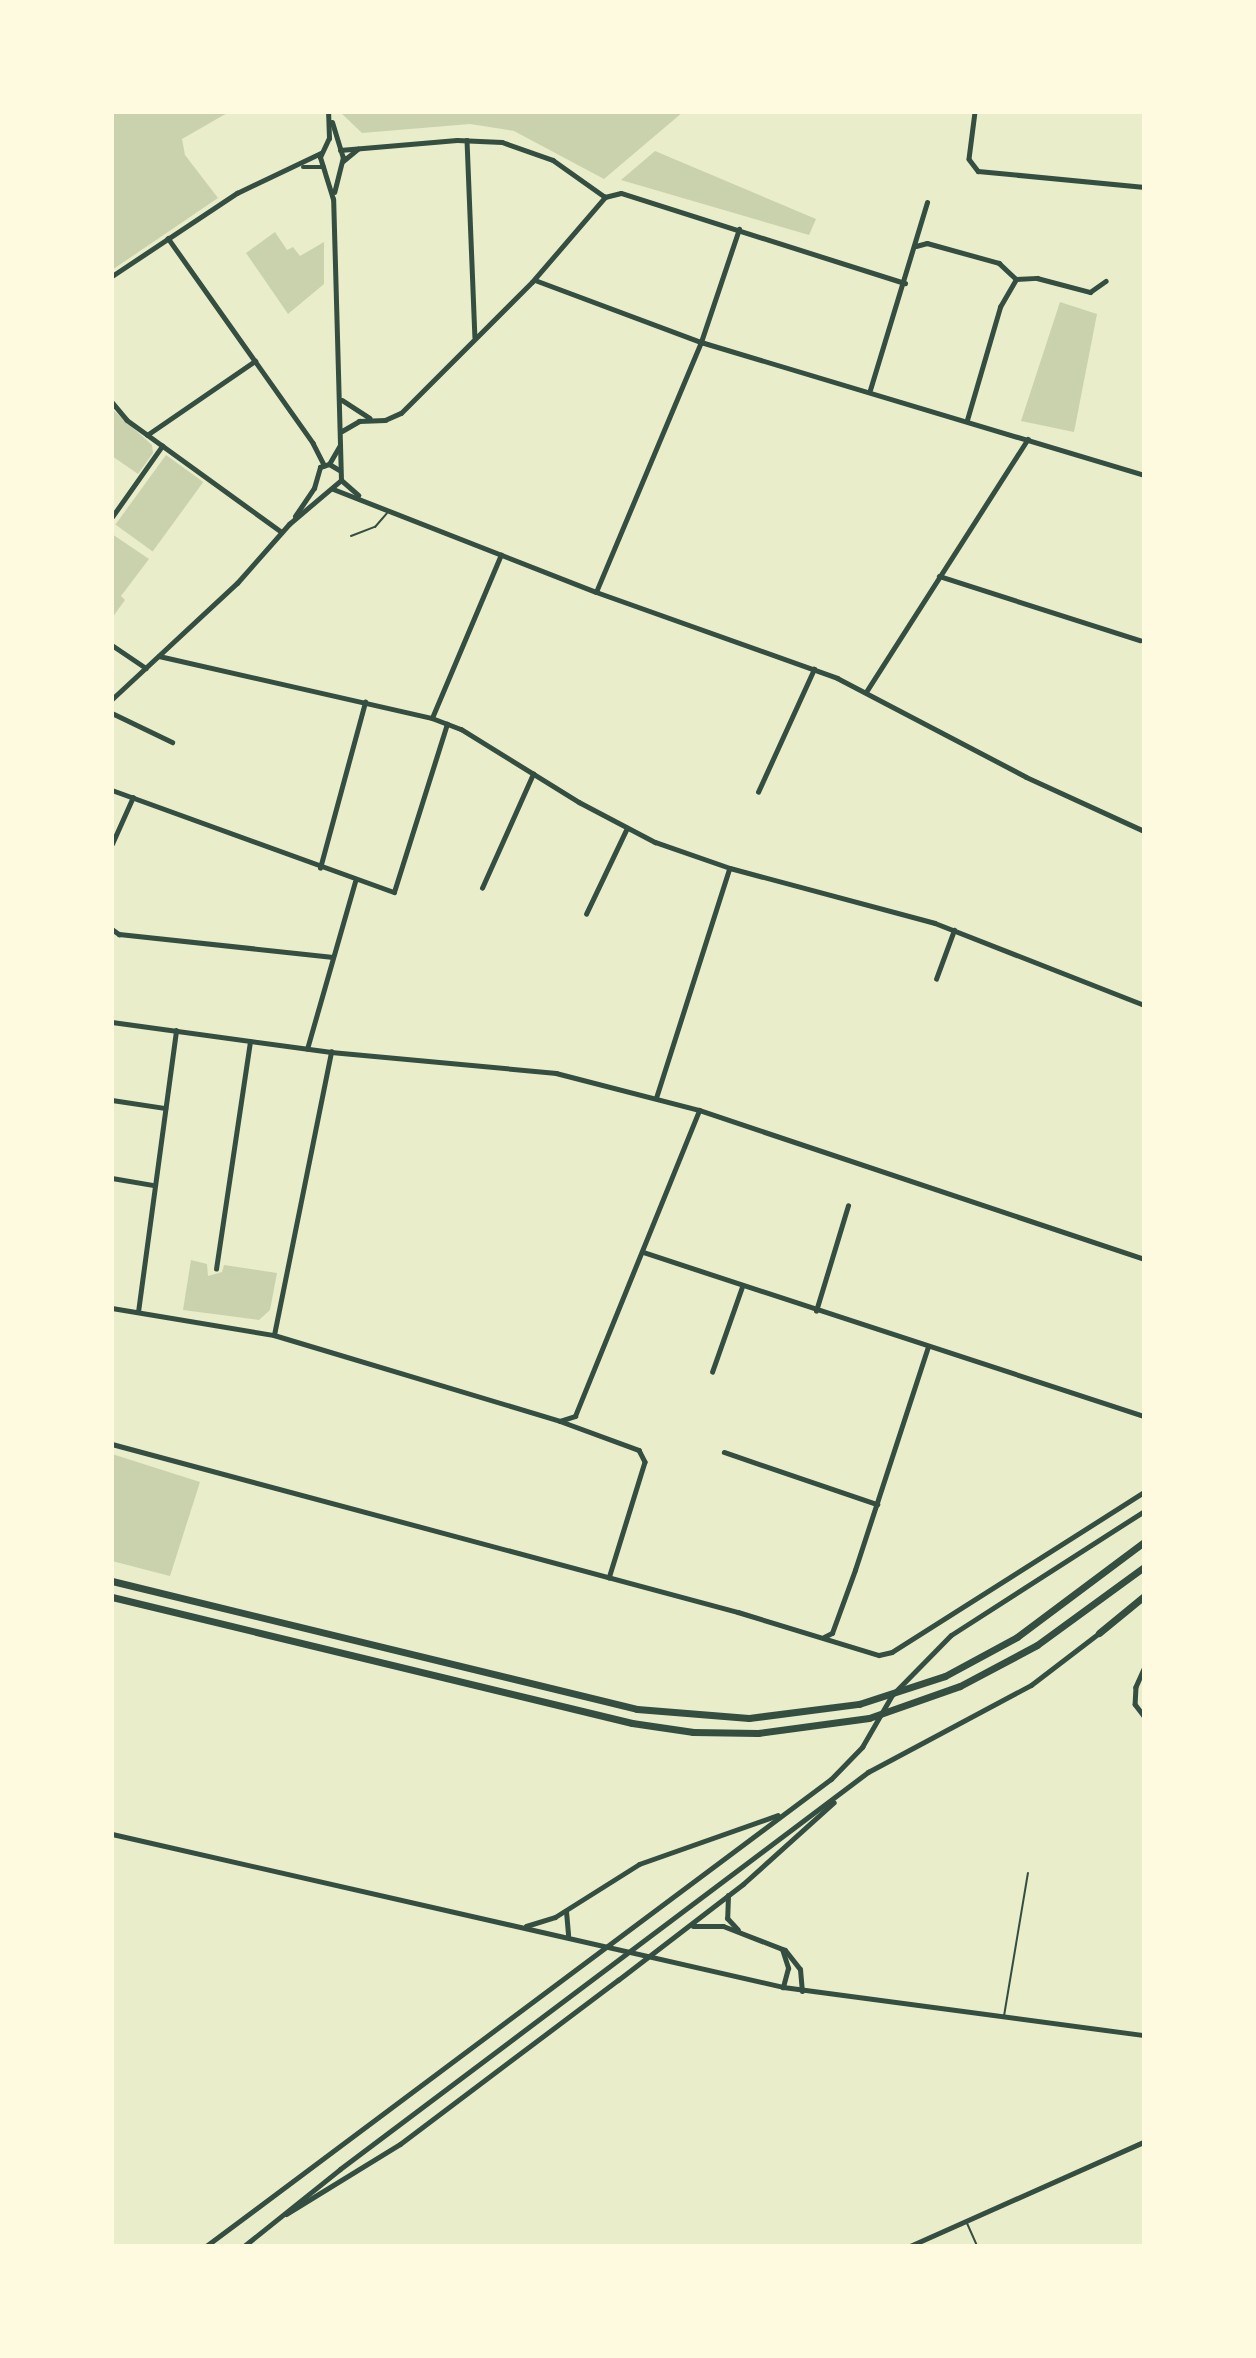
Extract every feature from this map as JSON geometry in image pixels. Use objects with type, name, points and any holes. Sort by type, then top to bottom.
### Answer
[{"type":"highway","points":[[112,1581],[636,1709],[714,1718],[823,1712],[910,1689],[985,1655],[1040,1622],[1144,1542]]},
{"type":"highway","points":[[112,1597],[659,1728],[758,1733],[826,1727],[926,1700],[1019,1656],[1144,1567]]},
{"type":"highway","points":[[1100,1633],[1144,1596]]},
{"type":"main road","points":[[329,112],[326,148],[321,153],[333,199],[342,400],[341,480],[360,496],[388,511],[596,592],[814,669],[866,692],[1026,777],[1144,831]]},
{"type":"main road","points":[[329,112],[342,163],[333,199]]},
{"type":"main road","points":[[326,148],[339,149]]},
{"type":"main road","points":[[325,168],[342,163]]},
{"type":"main road","points":[[112,699],[283,533],[342,442]]},
{"type":"main road","points":[[326,465],[340,470]]},
{"type":"main road","points":[[317,480],[322,488],[360,496]]},
{"type":"main road","points":[[289,524],[341,480]]},
{"type":"main road","points":[[206,2246],[849,1762],[879,1722],[892,1695],[950,1635],[1144,1511]]},
{"type":"main road","points":[[244,2246],[280,2216],[885,1761],[1031,1685],[1100,1633]]},
{"type":"main road","points":[[280,2216],[400,2144],[690,1926],[799,1837],[844,1791]]},
{"type":"main road","points":[[526,1926],[548,1921],[639,1864],[730,1836],[787,1811]]},
{"type":"main road","points":[[112,1834],[560,1933],[783,1987],[1144,2035]]},
{"type":"main road","points":[[728,1895],[727,1918],[740,1932]]},
{"type":"main road","points":[[566,1911],[568,1935]]},
{"type":"main road","points":[[690,1926],[707,1923],[740,1932],[782,1949],[798,1964],[802,1990]]},
{"type":"main road","points":[[782,1949],[788,1968],[783,1987]]},
{"type":"street","points":[[975,112],[969,159],[978,171],[1144,187]]},
{"type":"street","points":[[339,149],[467,140],[502,142],[553,160],[605,197]]},
{"type":"street","points":[[467,140],[475,338]]},
{"type":"street","points":[[342,163],[359,149]]},
{"type":"street","points":[[112,276],[250,186],[299,168],[321,153]]},
{"type":"street","points":[[299,168],[325,168]]},
{"type":"street","points":[[342,431],[371,419],[397,416],[535,280],[605,197],[621,194],[905,282]]},
{"type":"street","points":[[870,390],[905,282],[927,202]]},
{"type":"street","points":[[596,592],[701,342],[739,229]]},
{"type":"street","points":[[168,238],[326,465]]},
{"type":"street","points":[[915,246],[928,243],[999,263],[1016,279],[1037,278],[1090,292],[1106,281]]},
{"type":"street","points":[[967,420],[1000,307],[1016,279]]},
{"type":"street","points":[[535,280],[701,342],[870,390],[1144,475]]},
{"type":"street","points":[[147,435],[254,361]]},
{"type":"street","points":[[342,400],[371,419]]},
{"type":"street","points":[[112,402],[147,435],[283,533]]},
{"type":"street","points":[[866,692],[1028,439]]},
{"type":"street","points":[[112,517],[162,446]]},
{"type":"street","points":[[432,718],[501,555]]},
{"type":"street","points":[[939,576],[1140,640]]},
{"type":"street","points":[[112,645],[146,668]]},
{"type":"street","points":[[159,656],[432,718],[447,724],[627,828],[730,868],[954,930],[1144,1005]]},
{"type":"street","points":[[758,792],[814,669]]},
{"type":"street","points":[[320,868],[365,702]]},
{"type":"street","points":[[112,713],[172,742]]},
{"type":"street","points":[[112,790],[388,892],[399,889],[447,724]]},
{"type":"street","points":[[482,888],[534,774]]},
{"type":"street","points":[[112,844],[133,797]]},
{"type":"street","points":[[586,914],[627,828]]},
{"type":"street","points":[[656,1098],[730,868]]},
{"type":"street","points":[[307,1049],[355,882]]},
{"type":"street","points":[[112,929],[119,933],[333,957]]},
{"type":"street","points":[[936,979],[954,930]]},
{"type":"street","points":[[112,1022],[331,1052],[522,1067],[699,1110],[1144,1259]]},
{"type":"street","points":[[138,1312],[153,1185],[176,1031]]},
{"type":"street","points":[[216,1269],[250,1042]]},
{"type":"street","points":[[274,1335],[331,1052]]},
{"type":"street","points":[[112,1100],[165,1108]]},
{"type":"street","points":[[560,1421],[575,1416],[699,1110]]},
{"type":"street","points":[[112,1178],[153,1185]]},
{"type":"street","points":[[816,1311],[848,1206]]},
{"type":"street","points":[[642,1252],[742,1287],[1144,1416]]},
{"type":"street","points":[[712,1372],[742,1287]]},
{"type":"street","points":[[112,1308],[274,1335],[560,1421],[639,1450],[645,1462],[609,1578]]},
{"type":"street","points":[[823,1637],[832,1633],[928,1347]]},
{"type":"street","points":[[112,1444],[609,1578],[879,1655],[889,1654],[1144,1492]]},
{"type":"street","points":[[724,1452],[877,1504]]},
{"type":"street","points":[[1144,1668],[1135,1704],[1144,1716]]},
{"type":"street","points":[[910,2246],[1144,2142]]},
{"type":"street","points":[[926,2239],[930,2246]]},
{"type":"lane","points":[[351,536],[375,527],[388,511]]},
{"type":"lane","points":[[1003,2017],[1028,1873]]},
{"type":"lane","points":[[966,2221],[977,2246]]},
{"type":"green space","points":[[112,112],[229,112],[182,139],[185,155],[218,198],[112,270]]},
{"type":"green space","points":[[340,112],[683,112],[604,179],[514,131],[470,124],[362,133]]},
{"type":"green space","points":[[655,151],[816,219],[809,235],[621,180]]},
{"type":"green space","points":[[275,232],[287,250],[293,247],[300,256],[324,242],[324,284],[288,314],[246,253]]},
{"type":"green space","points":[[1060,302],[1097,314],[1074,432],[1021,421]]},
{"type":"green space","points":[[112,409],[152,445],[153,453],[138,474],[112,456]]},
{"type":"green space","points":[[166,455],[203,482],[153,552],[115,525]]},
{"type":"green space","points":[[112,534],[149,559],[121,596],[125,600],[112,618]]},
{"type":"green space","points":[[191,1260],[207,1264],[208,1276],[222,1272],[224,1265],[277,1273],[270,1310],[259,1320],[183,1310]]},
{"type":"green space","points":[[112,1454],[200,1482],[170,1576],[112,1561]]}]
